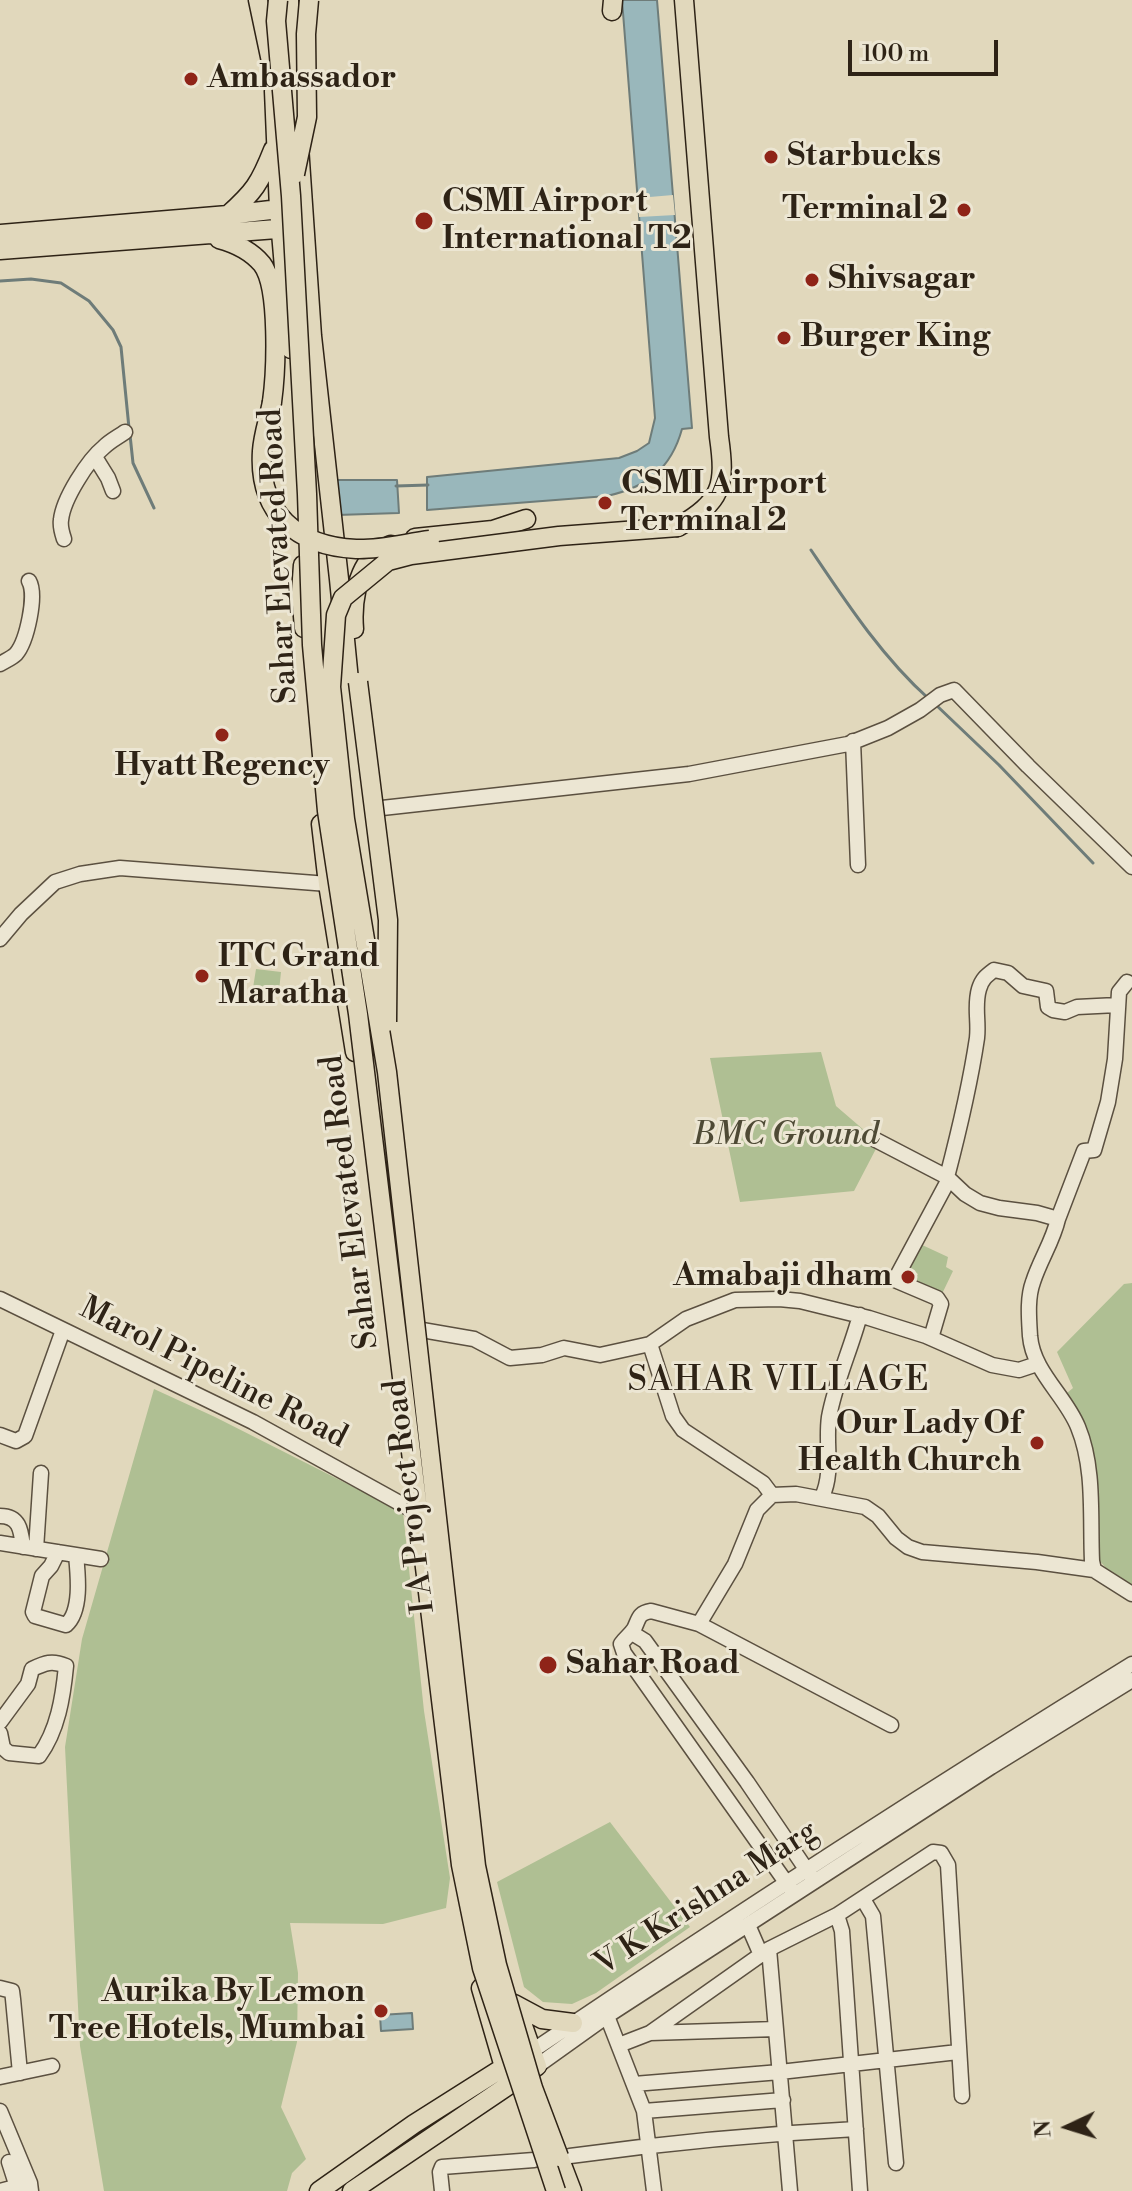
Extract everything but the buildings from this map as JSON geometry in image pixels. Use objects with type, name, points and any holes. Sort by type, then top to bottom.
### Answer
[{"type":"main road","points":[[258,0],[273,71]]},
{"type":"main road","points":[[270,0],[276,141],[291,204]]},
{"type":"main road","name":"Sahar Elevated Road","points":[[278,0],[276,21],[291,204],[312,645],[327,811],[358,1014],[461,1865],[482,1968],[556,2191]]},
{"type":"main road","points":[[289,0],[291,204]]},
{"type":"main road","points":[[309,0],[306,34],[307,117],[291,204],[281,228],[304,510],[301,593],[320,813],[351,1028],[384,1213],[448,1833],[463,1916],[506,2076]]},
{"type":"main road","name":"Sahar Elevated Road","points":[[572,2191],[533,2088],[497,1965],[476,1866],[387,1072],[345,819],[331,687],[336,615],[343,598],[388,561],[411,555],[559,536],[678,527],[697,516],[716,494],[723,467],[684,0]]},
{"type":"main road","points":[[228,215],[251,195],[276,141]]},
{"type":"main road","points":[[0,234],[228,215],[291,204]]},
{"type":"main road","name":"I A Project Road","points":[[291,204],[304,227],[312,336],[361,810],[394,1073],[481,1865],[495,1937],[514,2004],[534,2058]]},
{"type":"main road","points":[[0,250],[304,227]]},
{"type":"main road","points":[[239,233],[264,243],[275,252],[284,267]]},
{"type":"main road","points":[[200,236],[236,243],[262,264],[269,279],[275,323],[276,376],[262,450],[266,488],[281,518],[293,530],[324,544],[358,549],[525,529],[559,536]]},
{"type":"main road","points":[[387,1072],[388,920],[358,682],[354,619],[356,595],[365,565],[376,552],[402,540],[493,530],[526,519]]},
{"type":"main road","points":[[514,2004],[542,2019],[573,2023]]},
{"type":"main road","points":[[484,2080],[493,2058],[494,2037]]},
{"type":"main road","name":"V K Krishna Marg","points":[[352,2191],[534,2058]]},
{"type":"main road","name":"V K Krishna Marg","points":[[319,2191],[414,2124],[484,2080],[506,2076]]},
{"type":"street","points":[[64,539],[61,520],[66,504],[85,470],[103,447],[125,432]]},
{"type":"street","points":[[95,457],[113,491]]},
{"type":"street","points":[[0,664],[16,654],[26,633],[33,589],[29,581]]},
{"type":"street","points":[[320,813],[689,774],[853,741],[888,728],[940,695],[954,690],[1132,867]]},
{"type":"street","points":[[853,741],[858,865]]},
{"type":"street","points":[[0,939],[55,882],[80,874],[120,868],[328,884]]},
{"type":"street","points":[[931,1338],[941,1304],[937,1298],[897,1281],[897,1276],[948,1178],[967,1098],[978,1033],[975,1010],[983,978],[994,970],[1008,973],[1023,986],[1046,991],[1048,1007],[1053,1010],[1065,1012],[1077,1007],[1117,1005]]},
{"type":"street","points":[[1094,1570],[1089,1469],[1078,1427],[1062,1398],[1037,1364],[1030,1340],[1031,1285],[1084,1151],[1094,1150],[1108,1102],[1115,1059],[1119,992],[1127,982]]},
{"type":"street","points":[[872,1138],[948,1178],[980,1203],[1058,1219]]},
{"type":"street","points":[[422,1330],[474,1339],[510,1358],[542,1355],[564,1348],[600,1355],[650,1344],[686,1319],[735,1300],[754,1298],[800,1301],[860,1315],[931,1338],[992,1365],[1019,1370],[1037,1364]]},
{"type":"street","name":"Marol Pipeline Road","points":[[0,1299],[253,1422],[414,1511],[444,1516]]},
{"type":"street","points":[[822,1497],[830,1470],[828,1422],[860,1315]]},
{"type":"street","points":[[0,1435],[16,1441],[25,1436],[63,1330]]},
{"type":"street","points":[[650,1344],[673,1416],[683,1430],[763,1483],[772,1495]]},
{"type":"street","points":[[30,1548],[41,1473]]},
{"type":"street","points":[[699,1624],[735,1564],[757,1510],[772,1495],[822,1497],[865,1507],[878,1516],[896,1538],[922,1552],[1094,1570],[1132,1594]]},
{"type":"street","points":[[0,1516],[8,1516],[18,1523],[30,1548]]},
{"type":"street","points":[[0,1543],[101,1559]]},
{"type":"street","points":[[58,1552],[42,1576],[33,1612],[35,1616],[66,1625],[70,1624],[78,1602],[76,1555]]},
{"type":"street","points":[[795,1896],[624,1653],[621,1644],[632,1633],[637,1618],[643,1613],[651,1611],[699,1624],[891,1725]]},
{"type":"street","points":[[632,1633],[645,1641],[815,1882]]},
{"type":"street","points":[[0,1722],[28,1684],[32,1669],[46,1662],[66,1666],[62,1701],[46,1746],[39,1756],[9,1753],[3,1748],[0,1733]]},
{"type":"street","name":"V K Krishna Marg","points":[[534,2058],[607,2016],[795,1896],[981,1765],[1132,1664]]},
{"type":"street","name":"V K Krishna Marg","points":[[534,2058],[573,2023],[806,1869],[1132,1680]]},
{"type":"street","points":[[747,1782],[760,1773]]},
{"type":"street","points":[[619,2045],[650,2033],[765,1952],[837,1915],[933,1852],[941,1853],[948,1865],[962,2096]]},
{"type":"street","points":[[863,1899],[873,1916],[896,2163]]},
{"type":"street","points":[[837,1915],[842,1931],[860,2191]]},
{"type":"street","points":[[748,1925],[765,1952],[776,2029],[790,2191]]},
{"type":"street","points":[[0,1988],[12,1991],[20,2073]]},
{"type":"street","points":[[607,2016],[644,2111],[654,2191]]},
{"type":"street","points":[[650,2033],[776,2029]]},
{"type":"street","points":[[634,2084],[780,2072],[958,2052]]},
{"type":"street","points":[[0,2077],[52,2066]]},
{"type":"street","points":[[644,2111],[783,2100]]},
{"type":"street","points":[[0,2111],[10,2162],[26,2187],[0,2191]]},
{"type":"street","points":[[570,2156],[650,2145],[856,2129]]},
{"type":"street","points":[[442,2191],[442,2167],[534,2160]]},
{"type":"green space","points":[[256,969],[281,972],[279,991],[253,988]]},
{"type":"green space","name":"BMC Ground","points":[[821,1052],[836,1106],[879,1143],[854,1191],[740,1202],[710,1058]]},
{"type":"green space","points":[[920,1244],[948,1257],[946,1267],[953,1271],[940,1298],[910,1289],[918,1274],[908,1268]]},
{"type":"green space","points":[[1132,1283],[1132,1585],[1098,1559],[1096,1464],[1085,1425],[1067,1393],[1073,1388],[1057,1352],[1124,1284]]},
{"type":"green space","points":[[154,1389],[403,1512],[424,1711],[450,1878],[446,1908],[383,1924],[290,1923],[298,1973],[297,2042],[281,2107],[306,2159],[292,2173],[287,2191],[104,2191],[80,2046],[65,1747],[82,1639]]},
{"type":"green space","points":[[610,1822],[690,1927],[596,1993],[572,2004],[543,2002],[524,1987],[497,1882]]},
{"type":"water","points":[[622,0],[657,0],[692,428],[682,429],[671,455],[655,474],[621,492],[607,496],[427,510],[427,477],[619,458],[649,443],[655,418]]},
{"type":"water","points":[[335,480],[397,480],[399,513],[337,515]]},
{"type":"water","points":[[412,2013],[413,2029],[381,2031],[380,2015]]},
{"type":"pier","points":[[673,195],[675,215],[639,217],[638,198]]},
{"type":"waterway","points":[[0,281],[31,279],[61,283],[89,301],[113,330],[121,347],[129,428]]},
{"type":"waterway","points":[[130,435],[133,463],[154,508]]},
{"type":"waterway","points":[[396,486],[428,485]]},
{"type":"waterway","points":[[811,550],[880,647],[929,699]]},
{"type":"waterway","points":[[935,704],[999,765],[1093,863]]},
{"type":"place","name":"Ambassador","points":[[191,79]]},
{"type":"place","name":"Starbucks","points":[[771,157]]},
{"type":"place","name":"Terminal 2","points":[[964,210]]},
{"type":"place","name":"CSMI Airport International T2","points":[[424,221]]},
{"type":"place","name":"Shivsagar","points":[[812,280]]},
{"type":"place","name":"Burger King","points":[[784,338]]},
{"type":"place","name":"CSMI Airport Terminal 2","points":[[605,503]]},
{"type":"place","name":"Hyatt Regency","points":[[222,735]]},
{"type":"place","name":"ITC Grand Maratha","points":[[202,976]]},
{"type":"place","name":"Amabaji dham","points":[[908,1277]]},
{"type":"place","name":"Our Lady Of Health Church","points":[[1037,1443]]},
{"type":"place","name":"Sahar Road","points":[[548,1665]]},
{"type":"place","name":"Aurika By Lemon Tree Hotels, Mumbai","points":[[381,2011]]},
{"type":"district","name":"SAHAR VILLAGE","points":[[779,1382]]}]
